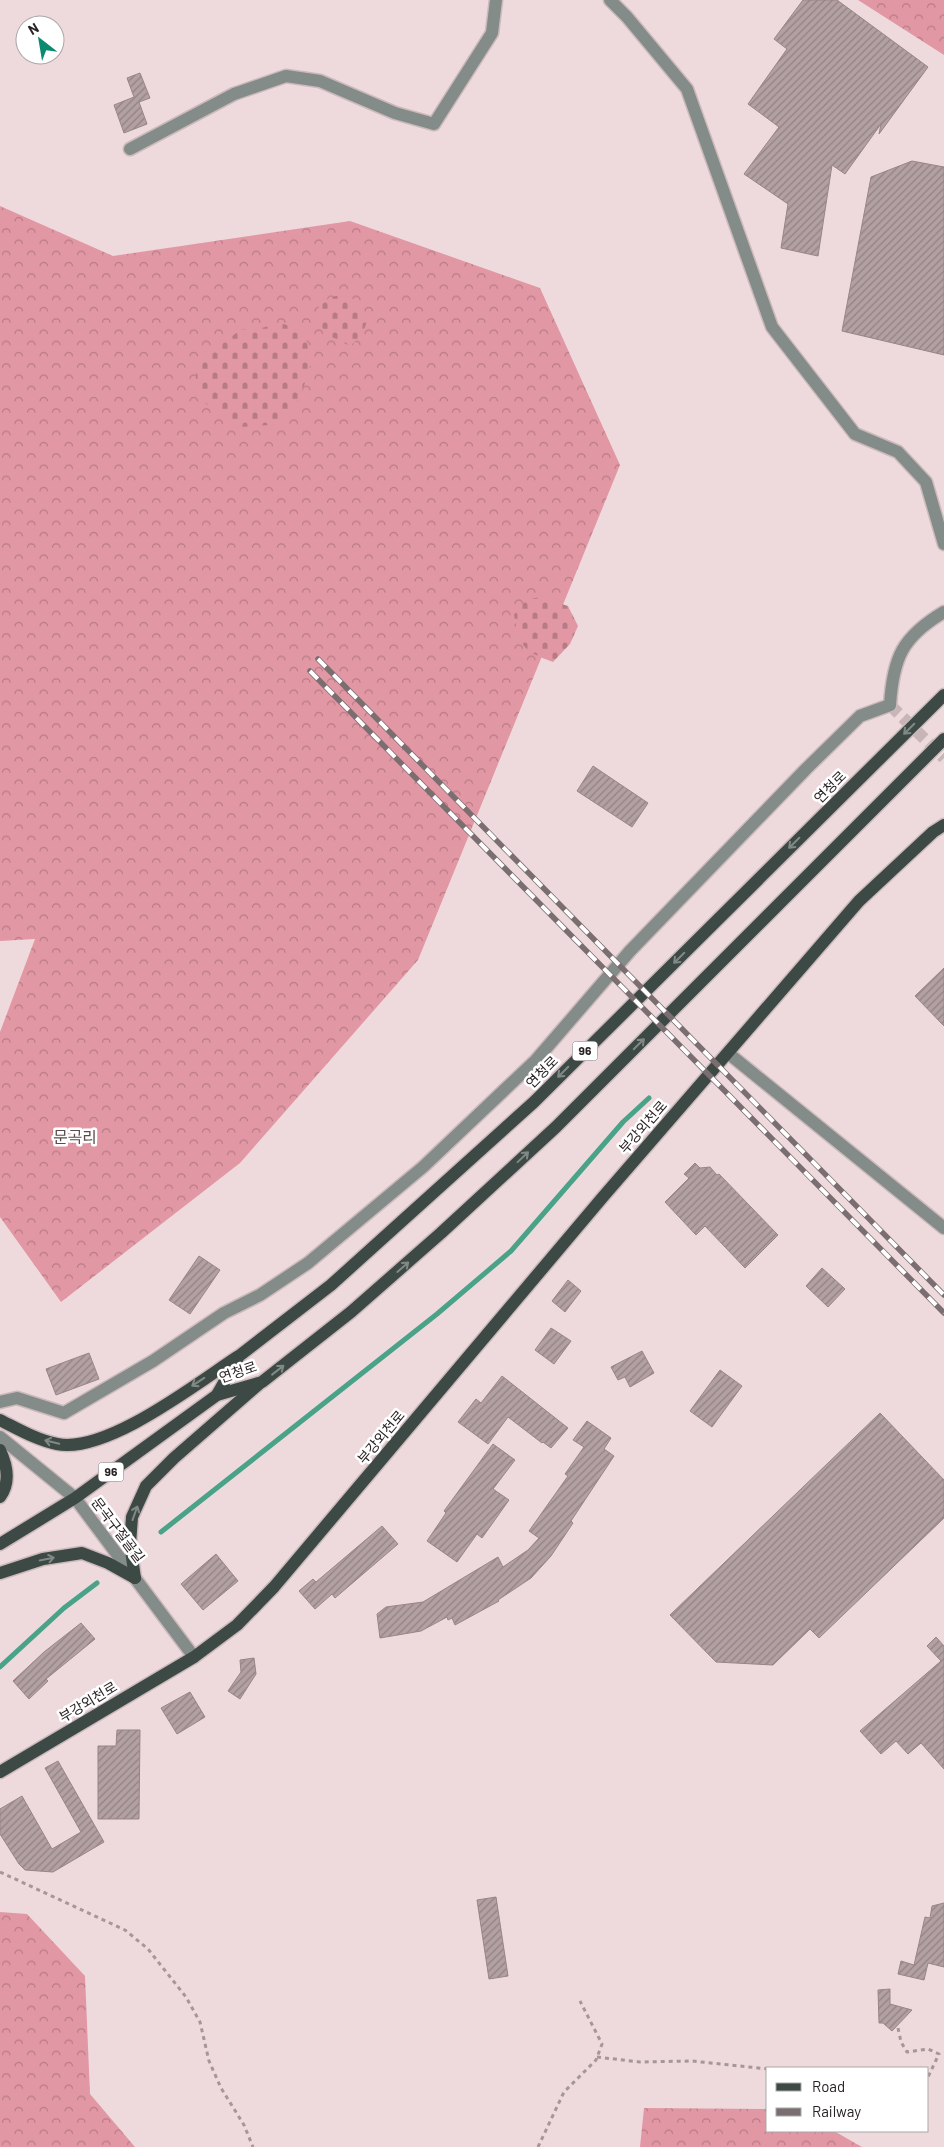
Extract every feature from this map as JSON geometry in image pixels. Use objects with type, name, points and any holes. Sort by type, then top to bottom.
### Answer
[{"type":"main road","name":"연청로","points":[[217,1395],[239,1356],[331,1285],[534,1102],[944,695]]},
{"type":"main road","name":"연청로","points":[[0,1544],[75,1498],[217,1395],[262,1382],[351,1312],[441,1233],[556,1127],[944,738]]},
{"type":"main road","name":"부강외천로","points":[[0,1772],[194,1657],[237,1625],[274,1587],[602,1198],[859,901],[933,832],[944,825]]},
{"type":"main road","points":[[0,1420],[40,1439],[58,1445],[82,1444],[109,1436],[162,1407],[239,1356]]},
{"type":"main road","points":[[135,1578],[130,1544],[132,1517],[146,1486],[174,1458],[262,1382]]},
{"type":"main road","points":[[0,1450],[7,1467],[5,1490],[0,1497]]},
{"type":"main road","points":[[0,1573],[43,1559],[82,1553],[108,1562],[135,1578]]},
{"type":"street","points":[[130,149],[234,94],[286,76],[320,81],[395,113],[434,124],[492,33],[496,0]]},
{"type":"street","points":[[610,0],[627,17],[687,89],[772,327],[855,434],[898,452],[926,482],[944,544]]},
{"type":"street","points":[[0,1402],[17,1398],[64,1413],[153,1361],[224,1313],[260,1296],[308,1263],[423,1167],[536,1060],[630,951],[806,769],[860,716],[890,705],[892,676],[902,648],[927,623],[944,612]]},
{"type":"street","points":[[728,1053],[944,1228]]},
{"type":"street","name":"문곡구절골길","points":[[0,1437],[75,1498],[194,1657]]},
{"type":"path","points":[[0,1872],[125,1930],[148,1949],[186,1997],[200,2022],[209,2061],[221,2088],[244,2125],[254,2147]]},
{"type":"path","points":[[538,2147],[564,2092],[597,2057],[602,2044],[580,2001]]},
{"type":"path","points":[[898,2028],[901,2042],[907,2052],[928,2049],[939,2054],[929,2075]]},
{"type":"path","points":[[597,2057],[640,2062],[692,2061],[766,2069]]},
{"type":"green space","points":[[858,0],[944,0],[944,55]]},
{"type":"green space","points":[[0,206],[113,256],[350,221],[540,288],[620,465],[418,960],[240,1163],[61,1302],[0,1217],[0,1032],[35,939],[0,941]]},
{"type":"green space","points":[[349,294],[369,316],[362,335],[350,346],[332,337],[319,325],[317,309],[330,297]]},
{"type":"green space","points":[[280,323],[303,330],[312,358],[305,383],[292,414],[271,425],[240,427],[209,407],[195,389],[197,364],[240,330],[258,329]]},
{"type":"green space","points":[[540,597],[568,606],[578,626],[570,644],[553,662],[535,655],[524,646],[518,634],[514,615],[525,600]]},
{"type":"green space","points":[[0,1912],[27,1914],[85,1976],[90,2094],[135,2147],[0,2147]]},
{"type":"green space","points":[[644,2108],[766,2109],[766,2132],[836,2132],[862,2147],[640,2147]]},
{"type":"building","points":[[803,0],[837,0],[928,67],[879,134],[881,124],[845,174],[832,165],[818,256],[781,248],[788,204],[744,174],[779,127],[748,104],[787,49],[774,39]]},
{"type":"building","points":[[140,73],[150,98],[139,102],[147,124],[124,133],[114,105],[134,97],[127,78]]},
{"type":"building","points":[[912,161],[944,167],[944,355],[842,331],[871,177]]},
{"type":"building","points":[[593,766],[648,803],[632,827],[577,791]]},
{"type":"building","points":[[944,968],[944,1026],[915,996]]},
{"type":"building","points":[[695,1163],[700,1168],[710,1167],[717,1175],[719,1174],[778,1235],[745,1268],[705,1226],[696,1235],[665,1202],[689,1178],[684,1174]]},
{"type":"building","points":[[199,1256],[220,1270],[190,1314],[169,1300]]},
{"type":"building","points":[[822,1268],[845,1289],[828,1307],[806,1286]]},
{"type":"building","points":[[568,1280],[581,1291],[565,1312],[552,1301]]},
{"type":"building","points":[[551,1328],[571,1341],[554,1364],[535,1350]]},
{"type":"building","points":[[642,1351],[654,1373],[630,1387],[625,1377],[618,1380],[611,1367]]},
{"type":"building","points":[[89,1353],[99,1379],[56,1395],[46,1369]]},
{"type":"building","points":[[720,1370],[742,1386],[712,1427],[690,1411]]},
{"type":"building","points":[[502,1376],[568,1428],[551,1448],[508,1417],[488,1444],[458,1422],[476,1399],[481,1403]]},
{"type":"building","points":[[880,1413],[944,1480],[944,1518],[819,1638],[810,1629],[773,1665],[716,1662],[670,1615]]},
{"type":"building","points":[[587,1421],[611,1438],[604,1449],[614,1456],[571,1521],[573,1523],[551,1556],[531,1578],[499,1601],[455,1625],[452,1618],[448,1620],[447,1617],[421,1631],[380,1638],[377,1614],[386,1607],[423,1602],[498,1557],[503,1567],[528,1550],[539,1538],[529,1531],[568,1476],[565,1474],[584,1447],[573,1440]]},
{"type":"building","points":[[493,1444],[515,1460],[493,1489],[509,1500],[482,1538],[477,1534],[457,1562],[427,1541],[446,1513],[444,1511]]},
{"type":"building","points":[[382,1526],[398,1544],[335,1598],[332,1594],[315,1609],[299,1591],[313,1579],[316,1582]]},
{"type":"building","points":[[216,1554],[238,1581],[203,1610],[181,1584]]},
{"type":"building","points":[[81,1623],[95,1639],[46,1679],[48,1681],[29,1699],[13,1681],[44,1652]]},
{"type":"building","points":[[936,1637],[944,1646],[944,1769],[921,1743],[908,1754],[896,1741],[881,1754],[860,1731],[941,1661],[927,1646]]},
{"type":"building","points":[[254,1658],[256,1674],[240,1699],[228,1691],[241,1672],[240,1660]]},
{"type":"building","points":[[190,1692],[205,1717],[177,1734],[161,1708]]},
{"type":"building","points":[[117,1730],[140,1730],[139,1819],[98,1819],[98,1746],[116,1746]]},
{"type":"building","points":[[58,1761],[104,1842],[53,1872],[25,1870],[19,1864],[0,1834],[0,1809],[22,1796],[52,1849],[81,1832],[45,1768]]},
{"type":"building","points":[[496,1897],[508,1976],[489,1979],[477,1900]]},
{"type":"building","points":[[944,1903],[944,1967],[928,1963],[924,1980],[898,1974],[901,1961],[914,1965],[925,1917],[930,1918],[932,1906]]},
{"type":"building","points":[[890,1989],[890,2004],[912,2010],[892,2031],[883,2023],[879,2023],[878,1990]]},
{"type":"waterway","points":[[161,1532],[437,1314],[511,1251],[623,1122],[649,1098]]},
{"type":"waterway","points":[[0,1667],[64,1608],[97,1583]]},
{"type":"tunnel","points":[[890,705],[944,758]]},
{"type":"railway","points":[[318,659],[944,1295]]},
{"type":"railway","points":[[310,671],[944,1313]]},
{"type":"district","name":"문곡리","points":[[75,1137]]}]
